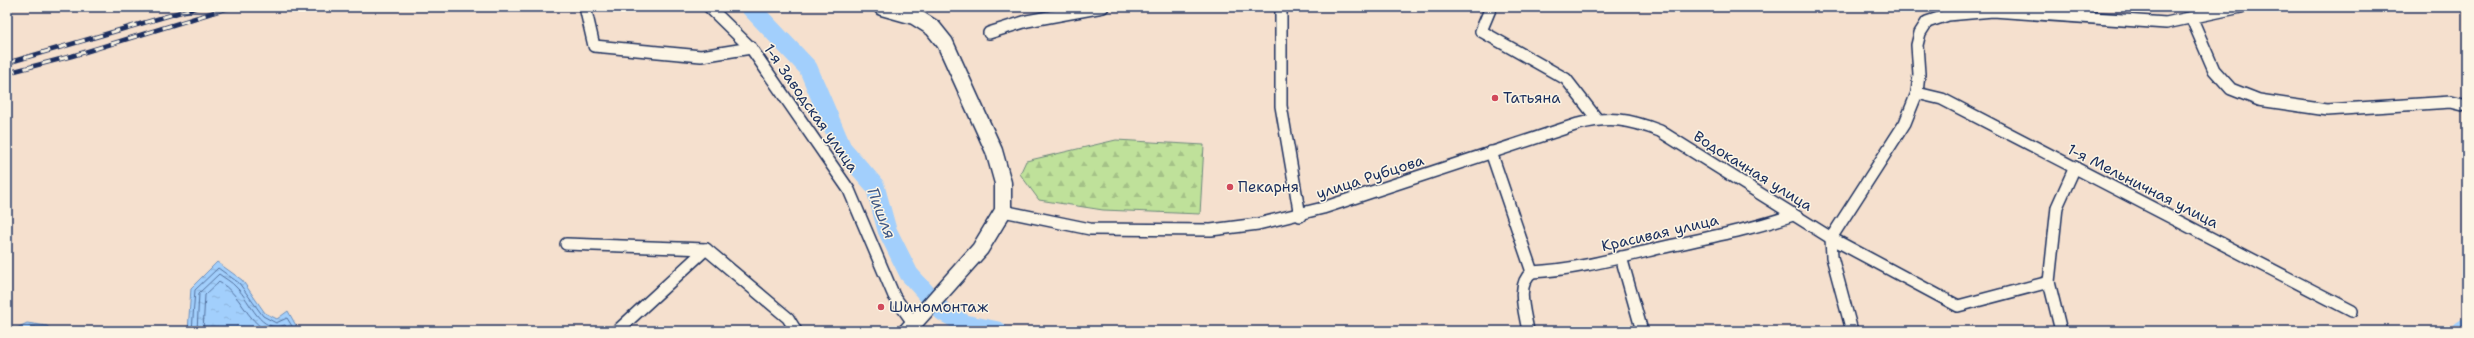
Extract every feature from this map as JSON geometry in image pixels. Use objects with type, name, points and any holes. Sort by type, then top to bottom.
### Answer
[{"type":"main road","points":[[882,7],[914,16],[932,28],[945,43],[994,151],[1003,183],[1003,211],[980,249],[954,281],[915,323]]},
{"type":"street","points":[[585,7],[594,46],[701,56],[751,48]]},
{"type":"street","name":"1-я Заводская улица","points":[[709,7],[751,48],[849,190],[894,296],[915,323]]},
{"type":"street","points":[[989,33],[1027,21],[1103,7]]},
{"type":"street","points":[[1281,7],[1281,106],[1300,216]]},
{"type":"street","points":[[1491,7],[1481,31],[1566,79],[1597,119]]},
{"type":"street","points":[[1852,331],[1832,257],[1831,238],[1905,123],[1917,93],[1919,74],[1917,45],[1920,33],[1927,22],[1948,15],[1992,12],[2166,24],[2241,7]]},
{"type":"street","points":[[2192,19],[2214,70],[2231,89],[2259,100],[2328,110],[2443,103],[2467,106]]},
{"type":"street","name":"1-я Мельничная улица","points":[[1917,93],[1942,99],[2352,311]]},
{"type":"street","name":"улица Рубцова","points":[[1003,211],[1090,229],[1211,230],[1258,224],[1300,216],[1491,152],[1597,119]]},
{"type":"street","name":"Водокачная улица","points":[[1597,119],[1632,120],[1660,131],[1831,238],[1958,306],[2049,282]]},
{"type":"street","points":[[1491,152],[1532,272],[1525,277],[1522,289],[1528,331]]},
{"type":"street","points":[[2061,331],[2049,282],[2057,208],[2075,167]]},
{"type":"street","name":"Красивая улица","points":[[1532,272],[1555,271],[1621,257],[1765,225],[1793,215]]},
{"type":"street","points":[[566,244],[706,250],[788,318],[796,331]]},
{"type":"street","points":[[617,331],[706,250]]},
{"type":"street","points":[[1621,257],[1642,331]]},
{"type":"green space","points":[[1116,140],[1204,145],[1200,214],[1103,210],[1039,200],[1020,174],[1026,161]]},
{"type":"water","points":[[217,262],[242,280],[265,313],[277,319],[288,311],[299,331],[188,331],[191,288]]},
{"type":"water","points":[[27,323],[47,326],[53,331],[11,331]]},
{"type":"waterway","name":"Пишля","points":[[750,7],[808,68],[842,148],[875,186],[887,230],[909,274],[943,312],[965,324],[998,331]]},
{"type":"waterway","points":[[2461,331],[2467,327]]},
{"type":"railway","points":[[7,63],[198,7]]},
{"type":"railway","points":[[7,73],[72,56],[231,7]]},
{"type":"place","name":"Татьяна","points":[[1495,98]]},
{"type":"place","name":"Пекарня","points":[[1230,187]]},
{"type":"place","name":"Шиномонтаж","points":[[881,307]]}]
